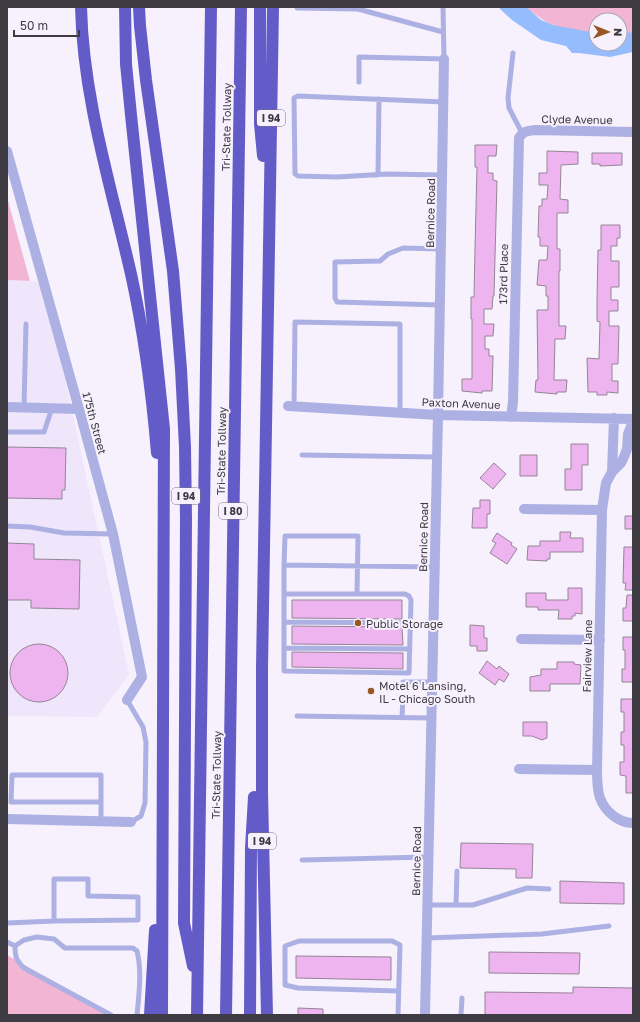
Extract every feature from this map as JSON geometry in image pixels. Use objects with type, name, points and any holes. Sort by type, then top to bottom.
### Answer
[{"type":"highway","points":[[81,7],[86,67],[98,135],[131,274],[148,364],[156,432],[165,538]]},
{"type":"highway","points":[[125,7],[126,64],[164,429],[165,538],[162,1015]]},
{"type":"highway","name":"I 94","points":[[139,7],[146,80],[173,271],[181,369],[185,447],[186,518],[184,923],[198,986]]},
{"type":"highway","name":"Tri-State Tollway","points":[[198,986],[212,7]]},
{"type":"highway","name":"Tri-State Tollway","points":[[226,1015],[240,7]]},
{"type":"highway","points":[[260,7],[260,124],[269,229]]},
{"type":"highway","name":"I 94","points":[[267,1015],[262,852],[262,668],[273,7]]},
{"type":"highway","points":[[250,1015],[251,848],[262,668]]},
{"type":"highway","points":[[150,1015],[155,932],[163,881]]},
{"type":"highway","name":"I 80","points":[[197,1015],[198,986]]},
{"type":"street","name":"Bernice Road","points":[[425,1015],[444,59]]},
{"type":"street","name":"Clyde Avenue","points":[[522,133],[535,130],[633,132]]},
{"type":"street","name":"173rd Place","points":[[511,417],[513,394],[518,146],[519,138],[522,133]]},
{"type":"street","name":"175th Street","points":[[7,151],[80,409],[113,534],[142,677],[127,700]]},
{"type":"street","points":[[7,407],[80,409]]},
{"type":"street","name":"Paxton Avenue","points":[[291,407],[438,415],[614,418],[633,420]]},
{"type":"street","name":"Fairview Lane","points":[[612,472],[614,418]]},
{"type":"street","name":"Fairview Lane","points":[[633,420],[628,434],[627,449],[624,457],[621,463],[612,472],[604,489],[602,510],[597,770],[600,797],[605,807],[611,814],[621,820],[633,823]]},
{"type":"street","points":[[524,510],[602,510]]},
{"type":"street","points":[[521,639],[600,640]]},
{"type":"street","points":[[520,769],[597,770]]},
{"type":"street","points":[[7,819],[131,822]]},
{"type":"lane","points":[[359,82],[359,57],[444,59],[443,7]]},
{"type":"lane","points":[[297,8],[358,9],[443,32]]},
{"type":"lane","points":[[513,53],[508,98],[509,108],[522,133]]},
{"type":"lane","points":[[442,175],[378,175],[337,177],[298,176],[295,174],[294,98],[298,96],[444,102]]},
{"type":"lane","points":[[378,175],[379,99]]},
{"type":"lane","points":[[440,305],[337,302],[335,298],[335,262],[380,260],[388,254],[403,248],[441,249]]},
{"type":"lane","points":[[291,407],[295,322],[400,324],[400,413]]},
{"type":"lane","points":[[24,407],[26,324]]},
{"type":"lane","points":[[7,432],[44,432],[52,408]]},
{"type":"lane","points":[[302,455],[437,457]]},
{"type":"lane","points":[[7,526],[30,527],[64,533],[113,534]]},
{"type":"lane","points":[[284,594],[357,594],[405,594],[409,596],[411,600],[409,673],[284,671],[284,594],[284,565],[285,536],[358,536],[357,594]]},
{"type":"lane","points":[[284,565],[435,567]]},
{"type":"lane","points":[[284,622],[410,623]]},
{"type":"lane","points":[[284,648],[410,649]]},
{"type":"lane","points":[[403,687],[404,682],[432,682]]},
{"type":"lane","points":[[402,717],[403,697]]},
{"type":"lane","points":[[127,700],[143,727],[146,742],[145,803],[141,816],[131,822]]},
{"type":"lane","points":[[298,716],[431,718]]},
{"type":"lane","points":[[100,802],[11,802],[12,775],[102,775],[100,802],[101,821]]},
{"type":"lane","points":[[302,860],[428,857]]},
{"type":"lane","points":[[456,905],[457,871]]},
{"type":"lane","points":[[7,923],[138,920],[138,897],[88,896],[88,879],[54,879],[54,921]]},
{"type":"lane","points":[[427,905],[473,905],[527,888],[549,889]]},
{"type":"lane","points":[[426,938],[542,934],[609,926]]},
{"type":"lane","points":[[15,946],[24,940],[36,937],[54,939],[65,948],[133,948],[137,950],[139,958],[137,1015]]},
{"type":"lane","points":[[398,991],[298,988],[284,985],[285,946],[299,941],[392,941],[400,945],[398,1015]]},
{"type":"lane","points":[[7,942],[15,946]]},
{"type":"lane","points":[[15,946],[15,957],[24,968],[111,1015]]},
{"type":"lane","points":[[461,1015],[462,998]]},
{"type":"shaded area","points":[[524,7],[633,7],[633,42],[628,42],[628,12],[588,12],[588,37],[548,23]]},
{"type":"shaded area","points":[[7,197],[30,281],[7,280]]},
{"type":"shaded area","points":[[7,280],[44,282],[129,674],[97,717],[7,716]]},
{"type":"shaded area","points":[[7,955],[112,1015],[7,1015]]},
{"type":"water","points":[[498,7],[526,7],[541,20],[553,25],[588,32],[588,52],[628,52],[628,33],[633,32],[633,52],[610,57],[572,53],[566,46],[541,40],[512,20]]},
{"type":"building","points":[[475,145],[497,145],[496,156],[488,156],[488,173],[493,173],[493,180],[497,181],[494,296],[492,309],[484,309],[484,324],[494,324],[493,336],[485,336],[485,349],[489,349],[489,356],[493,356],[492,391],[482,391],[482,393],[462,391],[462,379],[472,379],[471,297],[474,297],[477,167],[475,167]]},
{"type":"building","points":[[547,151],[578,152],[578,164],[561,165],[560,199],[568,200],[568,213],[557,213],[557,249],[560,249],[559,326],[566,326],[565,339],[555,339],[554,380],[567,380],[566,392],[557,392],[557,394],[535,392],[536,380],[538,380],[537,310],[548,310],[546,286],[537,285],[539,260],[547,260],[548,246],[540,246],[540,237],[538,237],[539,206],[542,206],[542,199],[547,199],[548,185],[539,185],[539,173],[547,173]]},
{"type":"building","points":[[592,153],[622,153],[622,165],[600,166],[600,164],[592,164]]},
{"type":"building","points":[[601,225],[620,225],[620,238],[617,238],[617,246],[611,246],[611,261],[619,261],[619,287],[611,287],[611,300],[618,300],[618,311],[609,311],[609,326],[619,326],[618,364],[612,364],[612,381],[618,381],[618,393],[607,392],[607,395],[597,395],[597,392],[588,392],[587,358],[599,359],[600,322],[597,321],[597,300],[598,250],[601,250]]},
{"type":"building","points":[[571,444],[588,444],[588,465],[582,465],[582,490],[565,490],[565,469],[571,469]]},
{"type":"building","points":[[7,447],[66,448],[65,490],[62,490],[62,499],[7,498]]},
{"type":"building","points":[[520,455],[537,455],[537,476],[520,476]]},
{"type":"building","points":[[494,463],[506,474],[493,489],[480,478]]},
{"type":"building","points":[[480,500],[490,500],[490,514],[487,514],[487,528],[472,528],[473,508],[480,508]]},
{"type":"building","points":[[625,516],[633,516],[633,529],[625,529]]},
{"type":"building","points":[[560,532],[571,532],[570,538],[583,538],[583,552],[550,552],[550,559],[547,559],[547,561],[527,560],[528,546],[540,546],[540,541],[560,541]]},
{"type":"building","points":[[497,533],[512,543],[511,545],[517,549],[507,564],[490,553],[496,543],[492,541]]},
{"type":"building","points":[[7,543],[34,544],[34,559],[80,560],[79,609],[31,608],[31,600],[7,600]]},
{"type":"building","points":[[624,547],[633,547],[633,590],[625,590],[626,583],[623,583]]},
{"type":"building","points":[[568,588],[582,588],[582,614],[575,613],[575,616],[572,616],[572,619],[558,619],[559,610],[538,610],[538,607],[526,607],[526,593],[546,593],[546,600],[568,600]]},
{"type":"building","points":[[627,595],[633,595],[633,621],[623,621],[623,608],[626,608]]},
{"type":"building","points":[[292,600],[402,600],[402,619],[292,618]]},
{"type":"building","points":[[470,625],[484,626],[484,638],[487,638],[487,651],[477,651],[477,646],[470,646]]},
{"type":"building","points":[[292,626],[402,627],[403,645],[292,644]]},
{"type":"building","points":[[623,637],[633,637],[633,682],[622,682],[622,669],[625,669]]},
{"type":"building","points":[[33,644],[45,644],[55,648],[64,657],[68,667],[68,679],[60,694],[45,702],[33,702],[23,698],[14,689],[10,679],[10,667],[14,657],[23,648]]},
{"type":"building","points":[[292,652],[403,653],[403,669],[292,667]]},
{"type":"building","points":[[487,661],[497,669],[499,666],[509,674],[504,682],[499,679],[495,685],[479,673]]},
{"type":"building","points":[[557,662],[574,662],[574,664],[581,665],[580,684],[550,684],[550,691],[530,691],[530,677],[541,675],[541,669],[557,669]]},
{"type":"building","points":[[621,699],[633,699],[633,793],[626,793],[626,776],[620,775],[620,762],[624,762],[624,745],[621,745],[621,732],[624,732],[624,712],[621,712]]},
{"type":"building","points":[[523,722],[547,722],[547,738],[542,740],[532,736],[523,736]]},
{"type":"building","points":[[461,843],[533,844],[532,878],[516,878],[516,869],[460,868]]},
{"type":"building","points":[[560,881],[624,883],[624,904],[560,903]]},
{"type":"building","points":[[489,952],[580,953],[579,974],[489,973]]},
{"type":"building","points":[[296,956],[391,957],[391,980],[296,978]]},
{"type":"building","points":[[573,987],[633,988],[633,1015],[485,1015],[485,992],[573,993]]},
{"type":"building","points":[[298,1008],[323,1009],[323,1015],[298,1015]]},
{"type":"place","name":"Public Storage","points":[[358,623]]},
{"type":"place","name":"Motel 6 Lansing, IL - Chicago South","points":[[371,691]]}]
